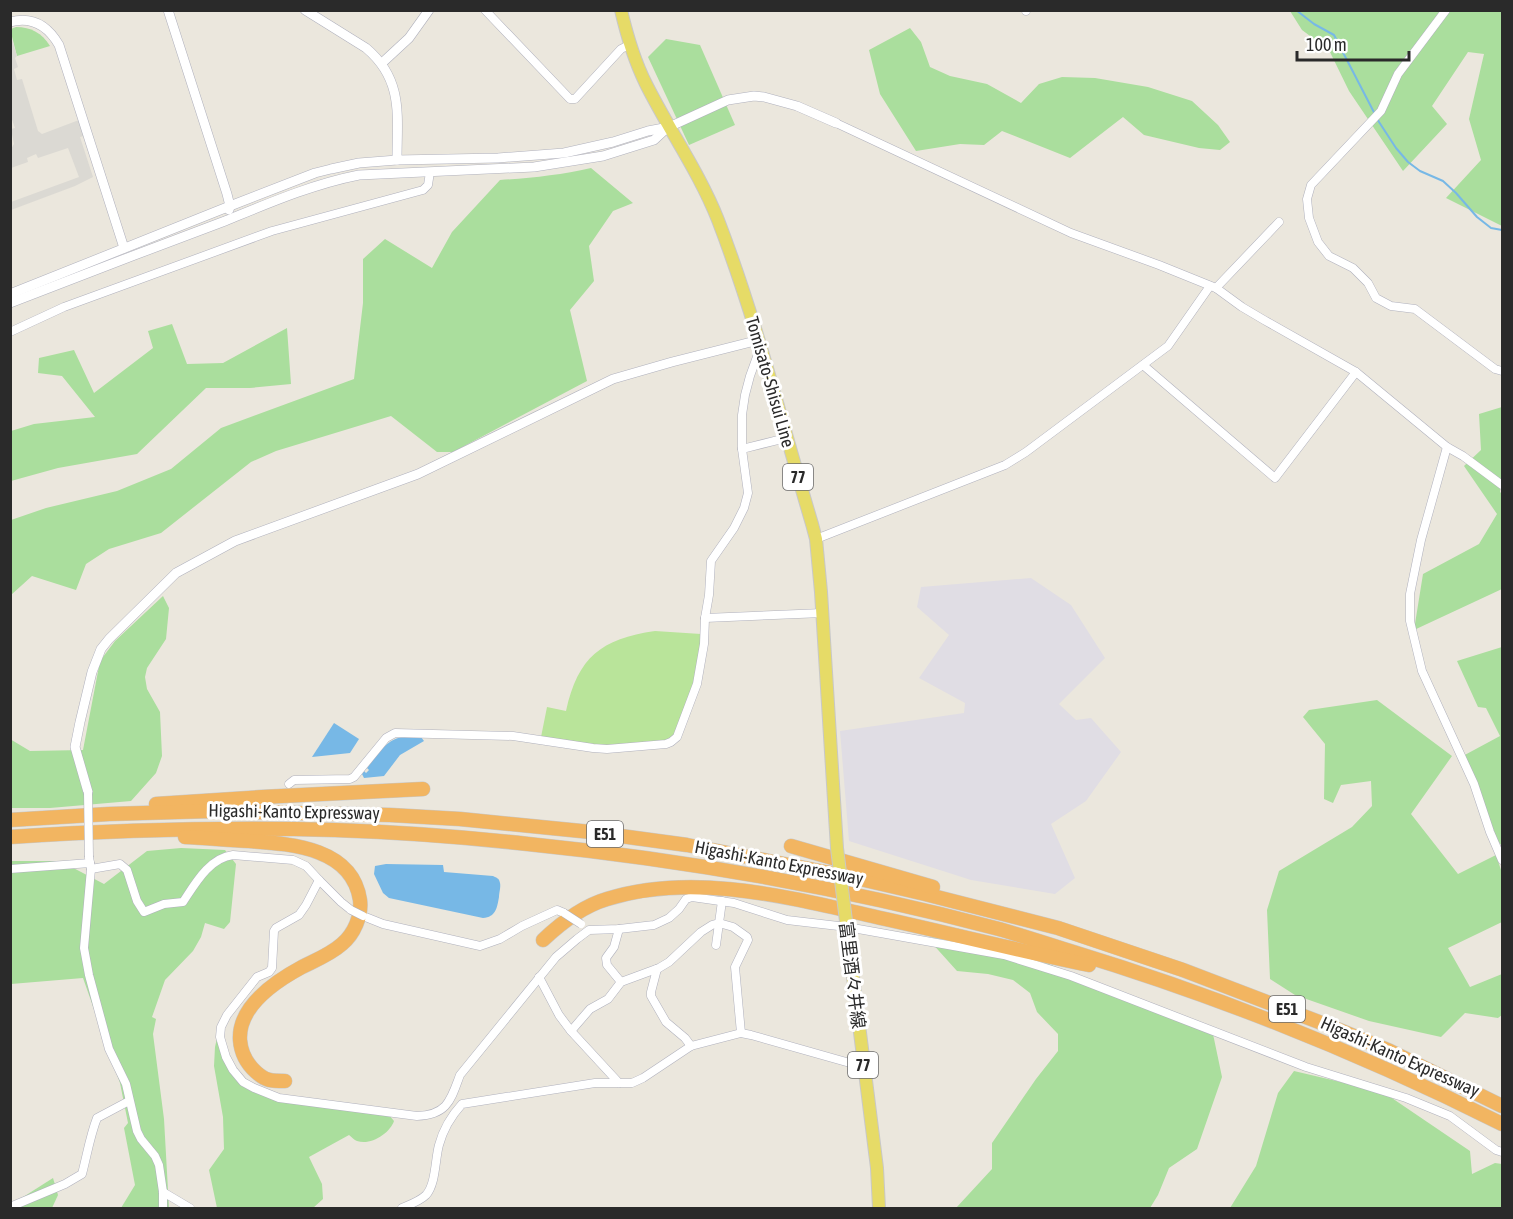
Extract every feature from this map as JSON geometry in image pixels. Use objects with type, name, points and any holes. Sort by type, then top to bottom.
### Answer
[{"type":"highway","points":[[56,817],[170,803],[423,789]]},
{"type":"highway","name":"Higashi-Kanto Expressway","points":[[10,820],[212,811],[337,813],[460,819],[591,832],[687,846],[856,878],[1058,928],[1183,970],[1390,1051],[1503,1106]]},
{"type":"highway","name":"Higashi-Kanto Expressway","points":[[10,837],[213,828],[391,832],[590,850],[765,877],[922,910],[1000,930],[1158,979],[1324,1042],[1503,1124]]},
{"type":"highway","points":[[111,831],[288,844],[328,857],[353,879],[361,905],[357,924],[348,938],[336,949],[274,985],[253,1006],[243,1023],[240,1042],[246,1061],[258,1074],[270,1081],[285,1081]]},
{"type":"highway","points":[[791,846],[944,890],[1004,914]]},
{"type":"highway","points":[[543,940],[582,910],[613,897],[657,889],[731,890],[795,900],[1158,979]]},
{"type":"main road","name":"Tomisato-Shisui Line","points":[[621,10],[630,46],[645,83],[718,219],[760,346],[816,539],[823,613],[837,849]]},
{"type":"main road","name":"富里酒々井線","points":[[837,849],[877,1168],[879,1209]]},
{"type":"street","points":[[168,10],[230,206],[224,221]]},
{"type":"street","points":[[305,10],[366,48],[382,63],[391,79],[396,96],[397,160]]},
{"type":"street","points":[[382,63],[409,38],[429,10]]},
{"type":"street","points":[[485,10],[570,99],[575,99],[621,50],[630,46]]},
{"type":"street","points":[[1446,10],[1398,74],[1381,111],[1311,185],[1307,199],[1309,218],[1318,242],[1329,256],[1353,268],[1368,283],[1376,298],[1391,306],[1415,309],[1495,369],[1503,371]]},
{"type":"street","points":[[10,22],[19,20],[36,22],[46,27],[54,35],[124,248]]},
{"type":"street","points":[[10,294],[315,173],[359,163],[564,153],[669,127],[728,100],[754,96],[764,97],[797,106],[836,123],[1071,233],[1213,287],[1242,307],[1356,372],[1447,447],[1503,485]]},
{"type":"street","points":[[10,303],[126,257],[335,180],[359,175],[534,166],[603,156],[654,140],[669,127]]},
{"type":"street","points":[[10,332],[64,307],[272,231],[423,190],[428,185],[430,172]]},
{"type":"street","points":[[230,206],[240,209],[256,208]]},
{"type":"street","points":[[816,539],[1005,465],[1026,452],[1168,346],[1213,287],[1279,222]]},
{"type":"street","points":[[163,1209],[164,1192],[159,1165],[137,1131],[126,1084],[105,1035],[84,948],[90,863],[88,792],[75,747],[92,672],[101,649],[176,573],[235,541],[418,474],[613,379],[672,362],[760,346],[745,396],[742,416],[742,449],[748,493],[744,508],[734,528],[711,561],[704,644],[697,684],[677,737],[666,744],[607,749],[513,736],[395,733],[386,738],[350,779],[294,780],[290,784]]},
{"type":"street","points":[[1143,365],[1275,478],[1356,372]]},
{"type":"street","points":[[742,449],[786,438]]},
{"type":"street","points":[[1447,447],[1421,540],[1410,594],[1410,621],[1422,671],[1474,784],[1490,832],[1503,860]]},
{"type":"street","points":[[705,618],[823,613]]},
{"type":"street","points":[[10,869],[90,863],[120,864],[127,870],[137,901],[144,912],[164,904],[183,902],[207,868],[226,856],[293,860],[306,866],[351,910],[383,924],[480,946],[500,939],[557,910],[589,930]]},
{"type":"street","points":[[319,880],[298,915],[274,931],[272,968],[257,977],[227,1015],[221,1028],[220,1037],[226,1058],[233,1070],[243,1082],[279,1098],[407,1115],[425,1116],[433,1113],[449,1102],[460,1075],[562,951],[589,930],[654,925],[669,918],[686,899],[692,897],[734,903],[787,920],[846,924],[1004,955],[1071,976],[1306,1067],[1406,1098],[1450,1116],[1496,1150],[1503,1152]]},
{"type":"street","points":[[716,945],[722,901]]},
{"type":"street","points":[[571,1031],[590,1009],[608,999],[621,982],[657,969],[669,962],[701,932],[719,923],[733,927],[748,940],[735,967],[741,1033]]},
{"type":"street","points":[[619,929],[614,947],[606,958],[607,965],[621,982]]},
{"type":"street","points":[[657,969],[651,996],[666,1022],[691,1046]]},
{"type":"street","points":[[539,977],[558,1015],[619,1083]]},
{"type":"street","points":[[402,1209],[425,1196],[431,1187],[441,1139],[455,1111],[462,1104],[595,1083],[632,1083],[691,1046],[741,1033],[864,1067]]},
{"type":"street","points":[[454,1093],[462,1104]]},
{"type":"street","points":[[10,1207],[65,1184],[82,1174],[90,1137],[97,1118],[129,1101]]},
{"type":"street","points":[[164,1192],[190,1209]]},
{"type":"shaded area","points":[[10,33],[17,56],[15,58],[18,67],[14,69],[17,80],[22,79],[38,131],[42,134],[79,120],[84,136],[80,137],[93,177],[11,210],[11,202],[79,177],[68,148],[38,158],[36,154],[27,158],[28,162],[11,168],[11,149],[14,144],[11,129],[15,128],[10,114]]},
{"type":"shaded area","points":[[1031,578],[1071,605],[1105,658],[1059,704],[1076,720],[1091,718],[1121,752],[1086,801],[1051,824],[1075,878],[1055,894],[971,880],[849,841],[840,731],[964,713],[965,703],[919,678],[949,635],[917,607],[921,587]]},
{"type":"green space","points":[[1290,11],[1502,11],[1502,226],[1446,198],[1481,160],[1469,119],[1484,54],[1468,52],[1432,106],[1447,124],[1403,171],[1349,91],[1329,50],[1302,30]]},
{"type":"green space","points":[[16,27],[36,32],[50,46],[17,56],[11,33],[11,29]]},
{"type":"green space","points":[[910,28],[921,42],[930,67],[950,76],[987,84],[1021,103],[1039,84],[1062,77],[1095,78],[1148,87],[1192,101],[1218,125],[1230,142],[1220,150],[1199,148],[1144,135],[1123,117],[1070,158],[1002,131],[984,145],[960,144],[916,151],[880,94],[869,50]]},
{"type":"green space","points":[[666,39],[700,45],[735,125],[689,145],[648,57]]},
{"type":"green space","points":[[591,168],[633,203],[613,211],[589,246],[594,281],[570,310],[587,381],[453,452],[437,452],[391,416],[276,451],[251,462],[161,533],[109,549],[86,564],[76,590],[32,576],[11,595],[11,520],[46,508],[117,491],[171,469],[221,428],[354,379],[363,303],[363,259],[385,239],[432,268],[452,232],[500,180],[546,176]]},
{"type":"green space","points":[[172,324],[187,364],[223,363],[287,328],[291,384],[250,388],[206,388],[137,454],[58,468],[11,481],[11,431],[34,424],[95,417],[62,376],[38,373],[39,358],[74,350],[94,393],[153,348],[148,331]]},
{"type":"green space","points":[[1502,407],[1500,492],[1502,494],[1502,589],[1414,630],[1423,574],[1479,544],[1497,514],[1464,466],[1481,450],[1479,414]]},
{"type":"green space","points":[[163,596],[169,608],[166,639],[147,668],[145,677],[147,689],[160,712],[162,756],[156,773],[131,801],[50,808],[11,808],[10,739],[30,751],[83,750],[100,661],[115,641]]},
{"type":"green space","points":[[655,631],[701,634],[699,660],[693,686],[675,734],[670,740],[607,747],[541,737],[547,707],[566,711],[577,677],[595,654],[620,639]]},
{"type":"green space","points":[[1502,647],[1502,846],[1494,837],[1461,757],[1500,736],[1486,708],[1478,707],[1457,661]]},
{"type":"green space","points":[[1377,700],[1452,756],[1411,814],[1458,874],[1496,855],[1502,873],[1502,922],[1448,948],[1470,987],[1502,974],[1502,1015],[1498,1018],[1465,1013],[1441,1037],[1369,1021],[1295,995],[1270,979],[1267,910],[1279,871],[1352,827],[1372,806],[1371,781],[1341,785],[1333,803],[1324,799],[1325,744],[1303,717],[1309,710]]},
{"type":"green space","points":[[181,848],[225,850],[236,864],[230,922],[224,929],[205,923],[201,937],[193,951],[165,980],[152,1017],[156,1019],[153,1034],[164,1119],[169,1208],[121,1208],[135,1185],[124,1128],[128,1123],[120,1083],[83,978],[11,984],[11,861],[60,861],[104,884],[147,851]]},
{"type":"green space","points":[[956,928],[993,938],[1051,965],[1176,1015],[1213,1034],[1222,1077],[1197,1149],[1169,1168],[1150,1208],[956,1208],[992,1169],[992,1143],[1058,1051],[1058,1034],[1037,1012],[1030,993],[1013,980],[988,974],[957,971],[930,941],[938,929]]},
{"type":"green space","points":[[217,1038],[228,1069],[252,1091],[389,1115],[394,1121],[392,1126],[374,1140],[357,1141],[349,1135],[309,1157],[322,1184],[323,1199],[313,1208],[217,1208],[209,1170],[224,1149],[223,1117],[214,1066]]},
{"type":"green space","points":[[1294,1071],[1383,1092],[1470,1151],[1472,1174],[1495,1163],[1502,1164],[1502,1208],[1230,1208],[1256,1166],[1278,1093]]},
{"type":"green space","points":[[53,1178],[58,1195],[52,1208],[16,1208],[20,1199]]},
{"type":"water","points":[[334,723],[359,739],[350,753],[312,757]]},
{"type":"water","points":[[401,737],[421,737],[424,741],[400,755],[384,776],[364,778],[362,774],[369,770],[367,768],[382,749]]},
{"type":"water","points":[[386,864],[443,865],[444,872],[493,876],[498,879],[500,885],[496,908],[491,916],[483,918],[389,898],[383,893],[374,874],[375,866]]},
{"type":"waterway","points":[[1296,10],[1314,24],[1334,35],[1379,122],[1408,162],[1420,171],[1443,181],[1477,217],[1491,228],[1502,230]]}]
